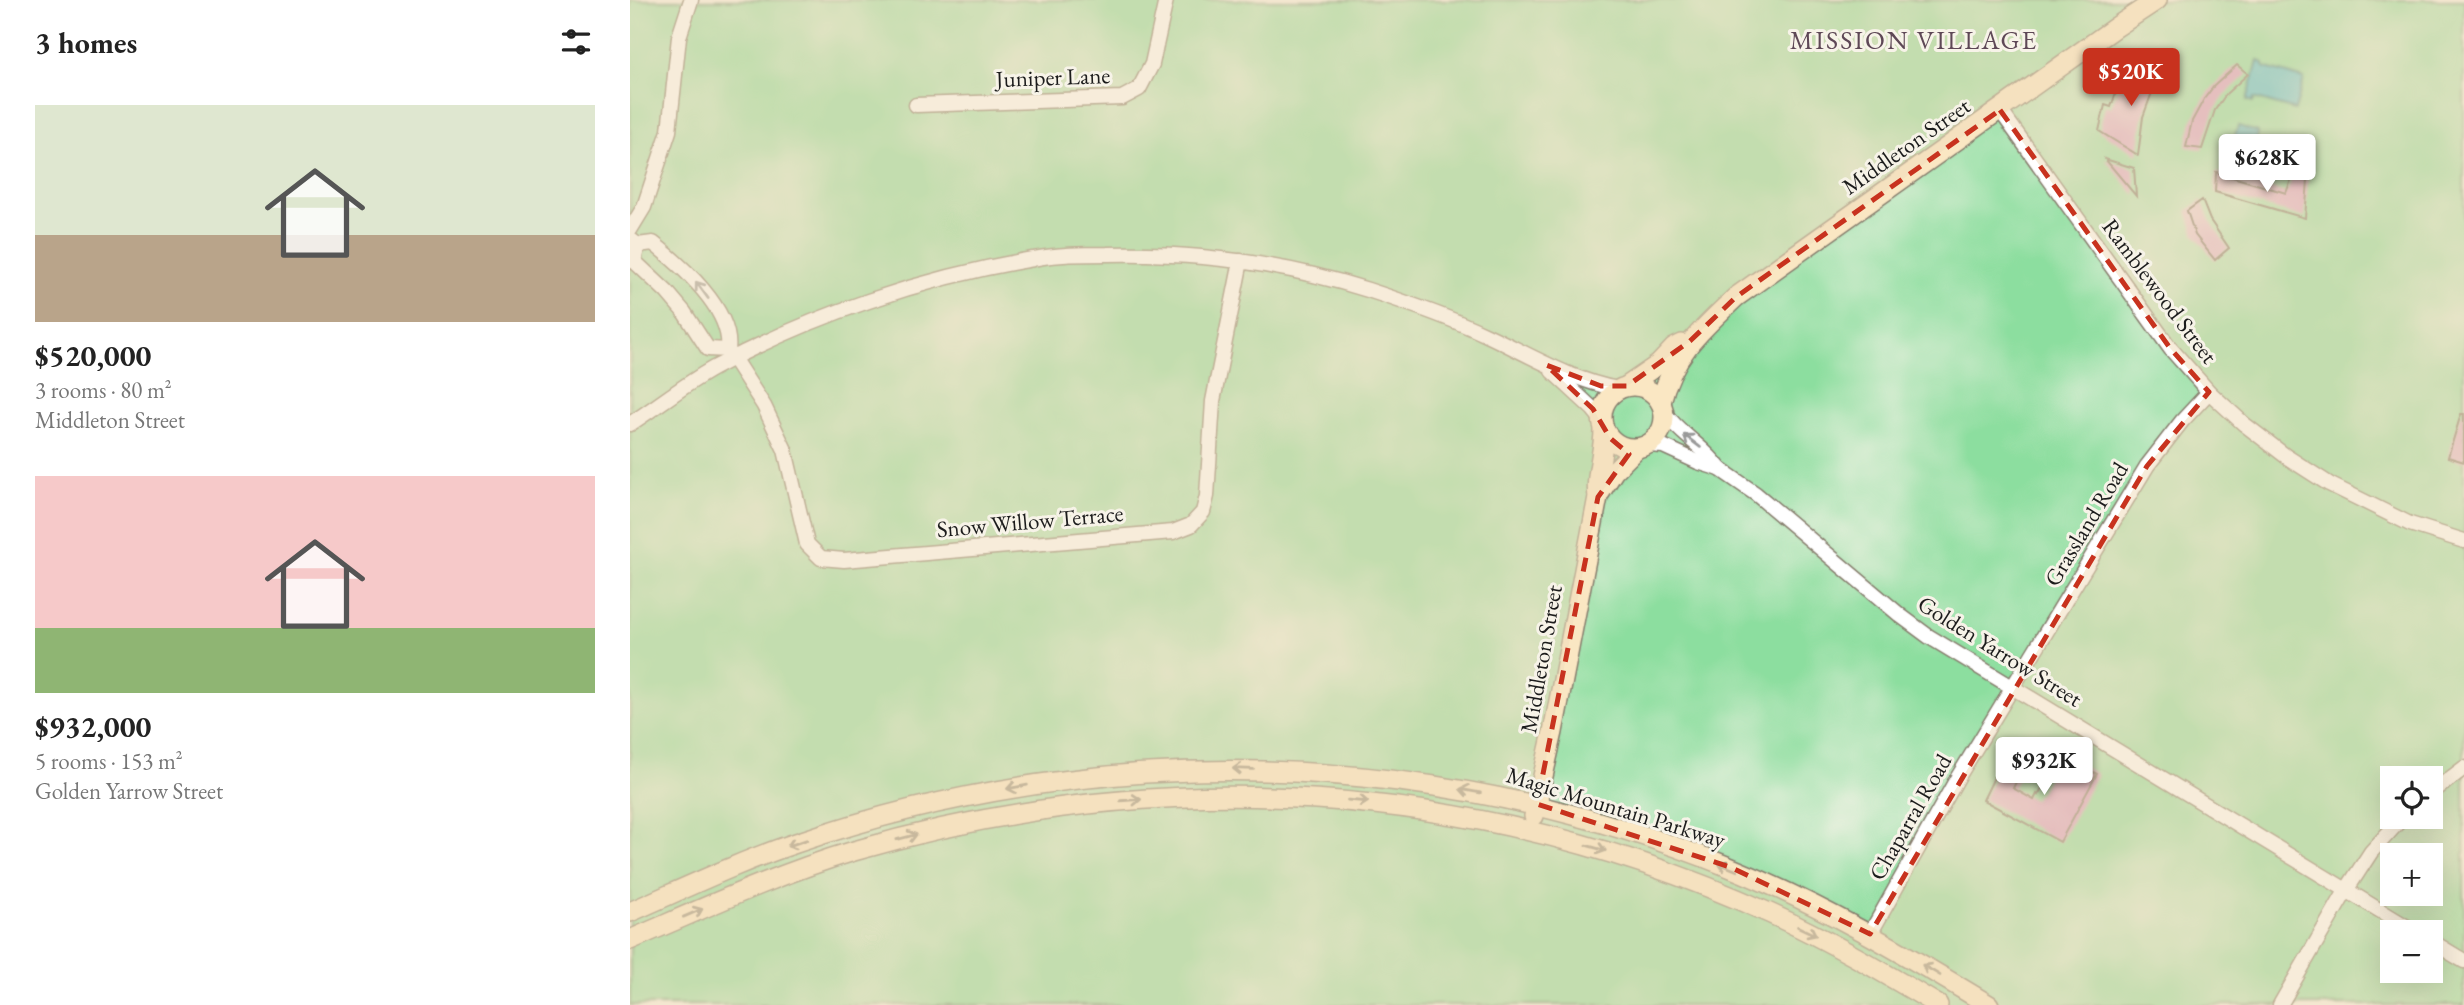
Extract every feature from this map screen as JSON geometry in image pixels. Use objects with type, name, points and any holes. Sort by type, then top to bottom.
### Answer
[{"type":"street","points":[[630,230],[644,208],[669,131],[679,37],[691,0]]},
{"type":"street","name":"Juniper Lane","points":[[916,105],[1122,98],[1139,89],[1152,64],[1166,0]]},
{"type":"street","name":"Middleton Street","points":[[1622,388],[1659,364],[1674,348],[1690,341],[1736,297],[2157,0]]},
{"type":"street","name":"Ramblewood Street","points":[[2000,110],[2170,348],[2209,392],[2244,424],[2287,457],[2329,484],[2410,524],[2464,541]]},
{"type":"street","points":[[634,242],[653,243],[685,268],[719,315],[730,337],[731,355],[708,349],[684,312],[634,261],[634,242]]},
{"type":"street","points":[[630,424],[731,355],[800,327],[925,283],[1034,258],[1081,254],[1207,255],[1304,273],[1367,290],[1487,335],[1546,365],[1601,386],[1646,388],[1655,394],[1662,407],[1661,432],[1642,447],[1617,444],[1588,403],[1546,365]]},
{"type":"street","name":"Snow Willow Terrace","points":[[731,355],[764,406],[785,450],[807,544],[821,558],[844,560],[1173,532],[1191,525],[1203,512],[1207,496],[1213,401],[1241,261]]},
{"type":"street","name":"Middleton Street","points":[[1662,407],[1671,372],[1690,341]]},
{"type":"street","points":[[1603,425],[1606,401],[1622,388]]},
{"type":"street","name":"Grassland Road","points":[[2013,688],[2147,466],[2174,429],[2209,392]]},
{"type":"street","name":"Golden Yarrow Street","points":[[1662,407],[1673,425],[1709,453],[1720,469]]},
{"type":"street","name":"Middleton Street","points":[[1530,830],[1554,729],[1598,497],[1596,482],[1604,449],[1603,425]]},
{"type":"street","name":"Golden Yarrow Street","points":[[1642,447],[1663,446],[1720,469],[1766,502],[1900,616],[2013,688],[2396,920]]},
{"type":"street","name":"Middleton Street","points":[[1598,497],[1614,471],[1642,447]]},
{"type":"street","name":"Chaparral Road","points":[[1870,934],[1952,787],[2013,688]]},
{"type":"street","points":[[2443,784],[2464,768]]},
{"type":"street","name":"Magic Mountain Parkway","points":[[630,912],[735,866],[832,832],[969,796],[1057,780],[1148,772],[1224,769],[1315,772],[1417,782],[1536,804],[1682,849],[1783,890],[1870,934],[1989,1005]]},
{"type":"street","name":"Magic Mountain Parkway","points":[[630,940],[761,883],[853,852],[936,830],[1024,812],[1110,801],[1197,796],[1280,796],[1367,802],[1455,814],[1530,830],[1649,865],[1768,912],[1867,963],[1938,1005]]},
{"type":"street","points":[[2280,1005],[2347,889],[2371,852],[2392,829]]},
{"type":"street","points":[[2443,948],[2464,961]]},
{"type":"highlighted area","points":[[2000,110],[2170,348],[2209,392],[2147,466],[1870,934],[1730,867],[1537,804],[1598,497],[1629,454],[1610,438],[1593,409],[1546,365],[1601,386],[1627,386],[1690,341],[1736,297]]},
{"type":"green space","points":[[630,0],[2464,0],[2464,1005],[630,1005]]},
{"type":"water","points":[[2258,61],[2264,63],[2264,67],[2304,79],[2295,110],[2254,98],[2253,102],[2247,100]]},
{"type":"water","points":[[2238,126],[2257,132],[2256,158],[2243,155],[2238,172],[2225,168]]},
{"type":"building","points":[[2167,61],[2151,87],[2154,87],[2143,117],[2138,155],[2099,131],[2105,105],[2111,107],[2118,87],[2126,87],[2134,68]]},
{"type":"building","points":[[2237,65],[2248,74],[2227,93],[2215,110],[2202,149],[2186,147],[2192,121],[2204,99]]},
{"type":"building","points":[[2105,159],[2134,168],[2136,196]]},
{"type":"building","points":[[2216,172],[2286,193],[2293,175],[2308,180],[2305,218],[2215,192]]},
{"type":"building","points":[[2202,200],[2210,220],[2229,248],[2215,260],[2195,235],[2187,211]]},
{"type":"building","points":[[2461,414],[2464,414],[2464,462],[2448,457]]},
{"type":"building","points":[[2059,758],[2065,761],[2067,758],[2097,774],[2060,842],[1983,800],[1997,771],[1999,772],[2003,765],[2019,776],[2013,788],[2034,800]]},
{"type":"district","name":"MISSION VILLAGE","points":[[1914,40]]}]
